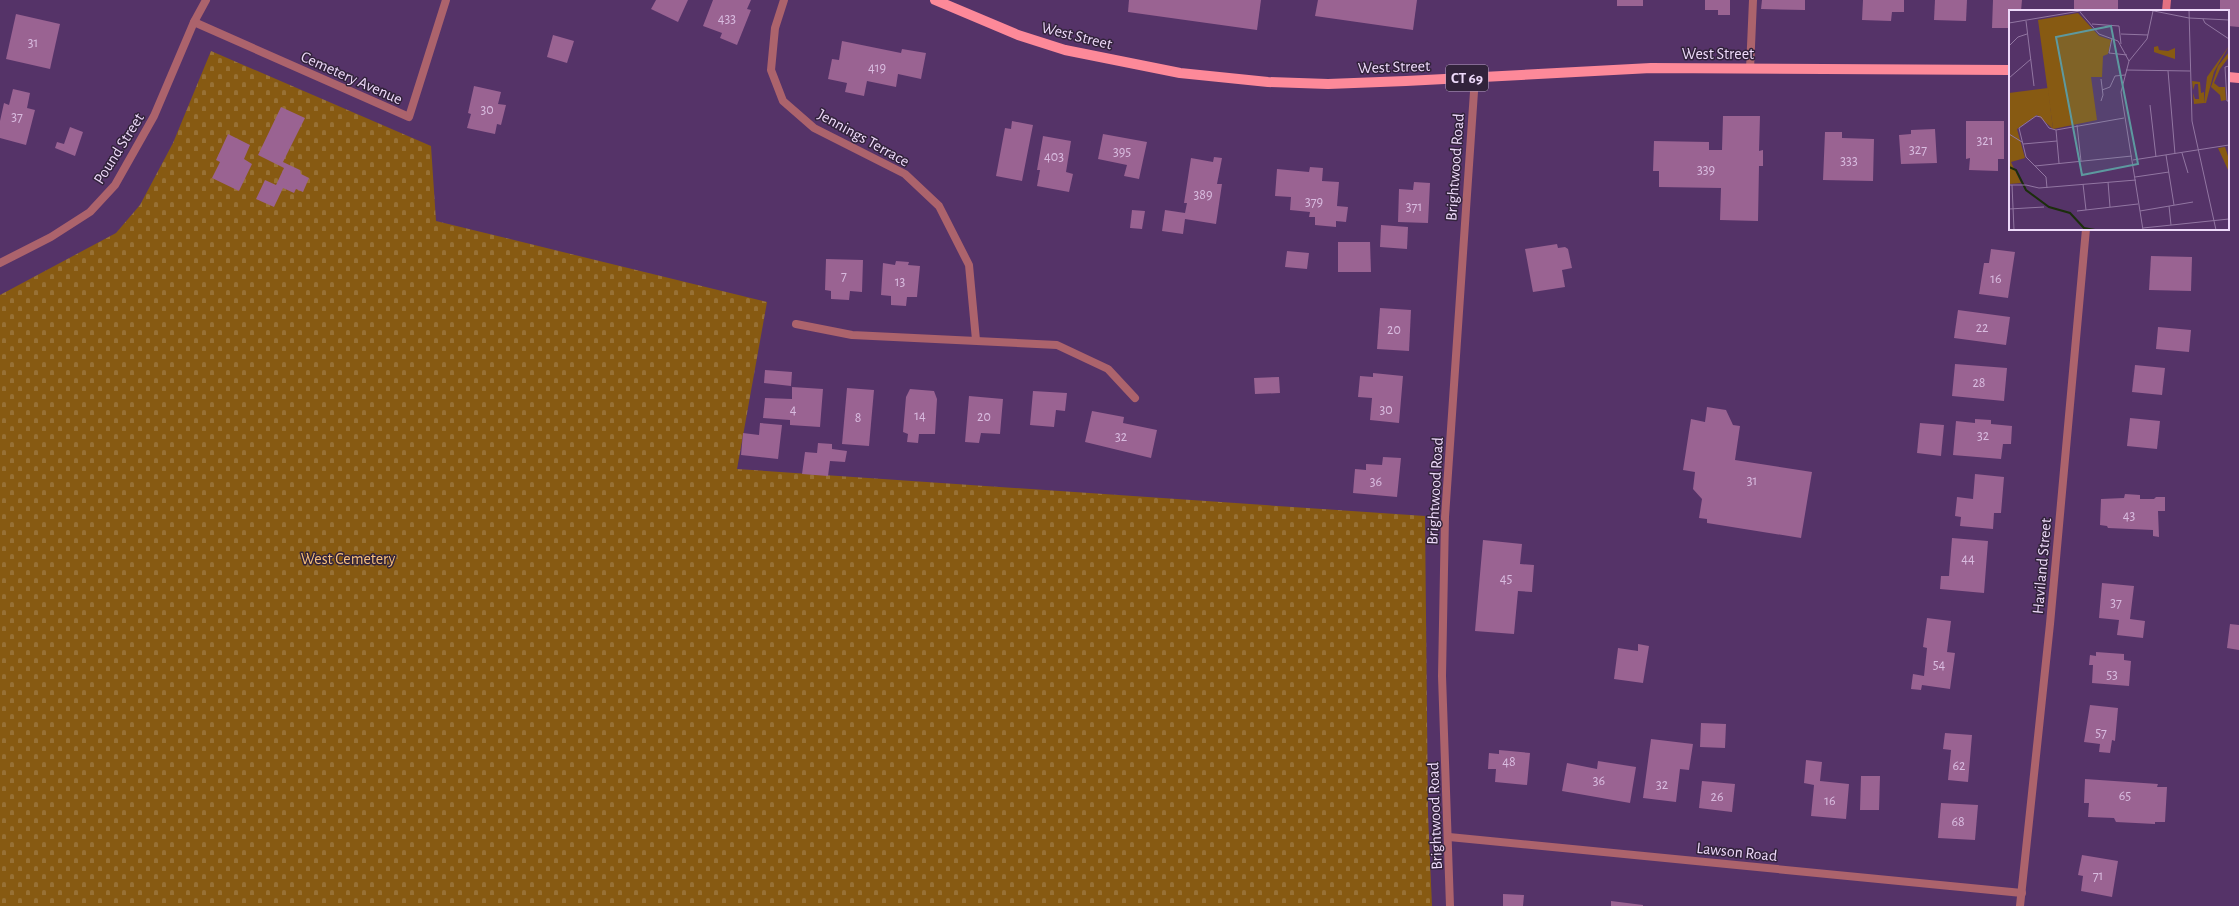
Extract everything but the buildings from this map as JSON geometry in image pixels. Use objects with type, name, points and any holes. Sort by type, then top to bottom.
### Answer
[{"type":"main road","name":"West Street","points":[[935,0],[1018,35],[1065,50],[1180,73],[1268,82],[1328,84],[1651,68],[2009,70]]},
{"type":"main road","points":[[2229,77],[2239,78]]},
{"type":"street","name":"Pound Street","points":[[0,263],[51,237],[90,212],[115,185],[154,116],[194,22],[206,0]]},
{"type":"street","name":"Cemetery Avenue","points":[[194,22],[409,117],[446,0]]},
{"type":"street","name":"Jennings Terrace","points":[[784,0],[775,28],[771,70],[783,101],[814,128],[906,174],[939,206],[969,265],[976,340]]},
{"type":"street","points":[[1750,69],[1753,0]]},
{"type":"street","points":[[2166,10],[2167,0]]},
{"type":"street","name":"Brightwood Road","points":[[1450,906],[1449,837],[1442,676],[1445,517],[1474,77]]},
{"type":"street","name":"Haviland Street","points":[[2020,906],[2050,624],[2086,230]]},
{"type":"street","points":[[796,324],[852,335],[1057,345],[1108,369],[1135,398]]},
{"type":"street","name":"Lawson Road","points":[[1449,837],[2022,893]]},
{"type":"green space","name":"West Cemetery","points":[[211,51],[431,146],[436,221],[767,302],[737,469],[1425,516],[1428,814],[1432,906],[0,906],[0,295],[116,233],[140,205],[173,143]]}]
